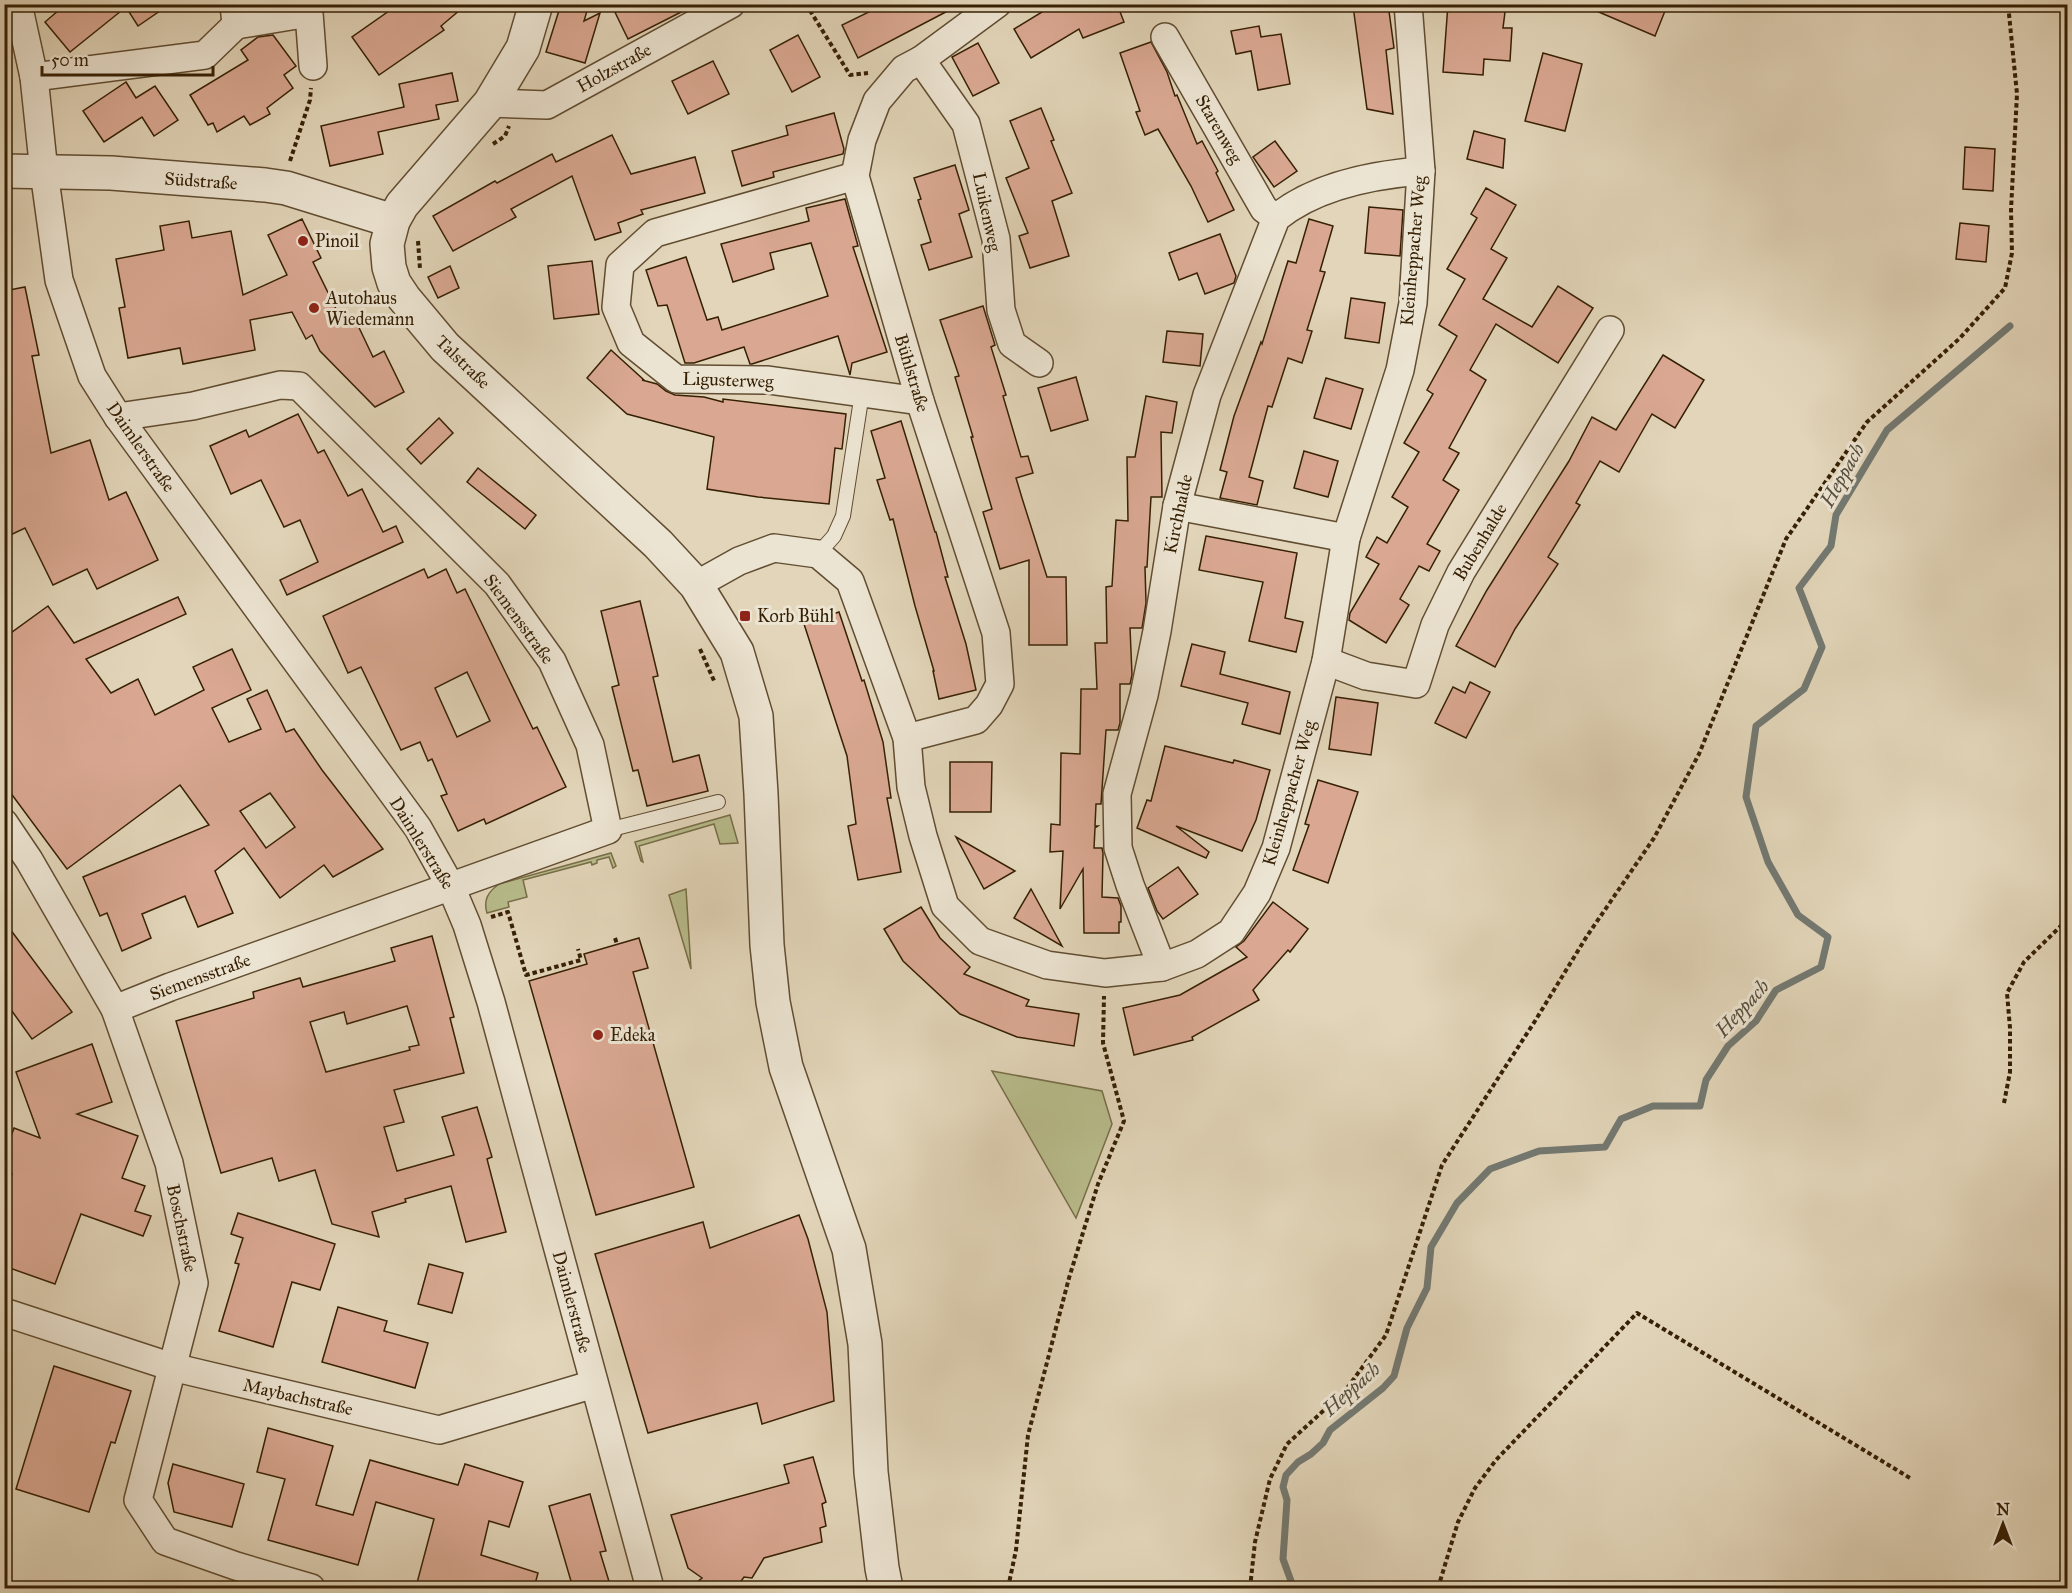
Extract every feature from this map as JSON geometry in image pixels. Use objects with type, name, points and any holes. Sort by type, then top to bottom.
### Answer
[{"type":"street","name":"Daimlerstraße","points":[[18,4],[34,77],[59,280],[92,376],[118,417],[418,828],[451,887],[497,1000],[594,1384],[650,1588]]},
{"type":"street","name":"Talstraße","points":[[537,4],[504,103],[402,205],[405,229],[387,244],[389,267],[394,284],[445,347],[623,510],[696,585],[737,652],[756,716],[767,945],[774,1002],[786,1067],[849,1249],[865,1344],[871,1472],[886,1588]]},
{"type":"street","name":"Holzstraße","points":[[504,103],[547,105],[731,4]]},
{"type":"street","name":"Bühlstraße","points":[[907,738],[976,720],[989,705],[1000,684],[996,633],[920,402],[855,176],[862,140],[877,101],[904,69],[921,60],[997,4]]},
{"type":"street","name":"Kleinheppacher Weg","points":[[818,554],[850,581],[907,738],[912,787],[923,836],[945,906],[980,941],[1047,965],[1105,973],[1162,967],[1197,954],[1231,932],[1257,893],[1276,848],[1326,661],[1346,538],[1400,370],[1413,303],[1420,171],[1411,7]]},
{"type":"street","points":[[34,77],[205,55],[235,15],[309,14],[313,66]]},
{"type":"street","name":"Starenweg","points":[[1165,37],[1264,209],[1276,218]]},
{"type":"street","name":"Luikenweg","points":[[921,60],[966,124],[996,238],[1001,310],[1012,344],[1039,363]]},
{"type":"street","name":"Südstraße","points":[[4,171],[111,173],[286,188],[405,229]]},
{"type":"street","points":[[1276,218],[1293,204],[1358,180],[1420,171]]},
{"type":"street","name":"Ligusterweg","points":[[855,176],[655,233],[620,265],[616,307],[631,343],[676,379],[768,380],[920,402]]},
{"type":"street","name":"Kirchhalde","points":[[1162,967],[1118,848],[1117,794],[1144,695],[1178,506],[1207,395],[1276,218]]},
{"type":"street","name":"Bubenhalde","points":[[1326,661],[1366,676],[1416,684],[1435,625],[1461,572],[1610,330]]},
{"type":"street","name":"Siemensstraße","points":[[115,1009],[170,987],[608,830],[590,745],[552,661],[497,584],[299,386],[280,385],[193,406],[118,417]]},
{"type":"street","points":[[1178,506],[1346,538]]},
{"type":"street","points":[[696,585],[739,561],[774,548],[818,554]]},
{"type":"street","name":"Boschstraße","points":[[4,823],[29,860],[115,1009],[169,1163],[194,1283],[138,1500],[165,1541],[236,1566],[311,1588]]},
{"type":"street","name":"Maybachstraße","points":[[4,1312],[172,1367],[439,1430],[594,1384]]},
{"type":"lane","points":[[818,554],[834,536],[843,516],[862,393]]},
{"type":"lane","points":[[608,830],[718,802]]},
{"type":"path","points":[[806,4],[850,75]]},
{"type":"path","points":[[1250,1588],[1255,1542],[1270,1479],[1287,1444],[1345,1391],[1386,1335],[1442,1165],[1587,936],[1660,827],[1699,754],[1786,539],[1867,422],[1960,338],[2005,288],[2012,253],[2017,94],[2008,4]]},
{"type":"path","points":[[288,164],[310,100],[313,66]]},
{"type":"path","points":[[484,149],[505,136],[504,103]]},
{"type":"path","points":[[405,229],[421,280]]},
{"type":"path","points":[[698,642],[720,693]]},
{"type":"path","points":[[467,926],[508,912],[526,975],[581,960],[578,949]]},
{"type":"path","points":[[2004,1102],[2010,1072],[2007,993],[2024,962],[2067,919]]},
{"type":"path","points":[[615,938],[617,944]]},
{"type":"path","points":[[1008,1588],[1016,1550],[1028,1435],[1069,1278],[1098,1184],[1124,1121],[1102,1043],[1105,973]]},
{"type":"path","points":[[1438,1588],[1458,1522],[1475,1488],[1496,1460],[1637,1314],[1910,1478]]},
{"type":"green space","points":[[730,815],[738,843],[720,844],[714,824],[639,846],[643,862],[641,861],[635,842]]},
{"type":"green space","points":[[611,853],[616,866],[613,868],[609,857],[597,860],[597,863],[592,865],[591,862],[523,880],[527,897],[508,902],[509,907],[487,913],[487,897],[499,884]]},
{"type":"green space","points":[[686,889],[691,969],[669,895]]},
{"type":"green space","points":[[992,1071],[1102,1091],[1112,1124],[1076,1218]]},
{"type":"building","points":[[66,4],[170,4],[138,26],[126,7],[70,52],[45,22]]},
{"type":"building","points":[[399,4],[467,4],[441,26],[444,30],[379,75],[352,37]]},
{"type":"building","points":[[561,4],[589,4],[584,21],[600,13],[585,63],[546,52]]},
{"type":"building","points":[[611,4],[697,4],[628,39]]},
{"type":"building","points":[[885,4],[961,4],[858,58],[842,25]]},
{"type":"building","points":[[1055,4],[1117,4],[1124,22],[1083,38],[1079,29],[1031,58],[1014,29]]},
{"type":"building","points":[[1388,4],[1394,48],[1386,50],[1393,114],[1367,109],[1353,6]]},
{"type":"building","points":[[1448,4],[1506,4],[1503,28],[1512,28],[1510,61],[1484,59],[1483,75],[1443,72]]},
{"type":"building","points":[[1580,4],[1649,4],[1665,11],[1655,36]]},
{"type":"building","points":[[1259,26],[1261,37],[1281,34],[1290,84],[1258,90],[1251,51],[1236,54],[1231,31]]},
{"type":"building","points":[[273,35],[296,66],[284,75],[293,88],[267,108],[270,114],[250,125],[244,116],[217,132],[213,123],[208,125],[190,95],[248,60],[241,50],[258,37]]},
{"type":"building","points":[[798,35],[820,77],[792,92],[770,50]]},
{"type":"building","points":[[1151,42],[1167,72],[1175,96],[1177,95],[1197,144],[1202,141],[1218,171],[1216,173],[1234,210],[1208,222],[1191,186],[1158,129],[1145,135],[1136,112],[1140,111],[1120,53]]},
{"type":"building","points":[[978,43],[999,83],[973,96],[952,57]]},
{"type":"building","points":[[1543,53],[1582,64],[1565,131],[1525,121]]},
{"type":"building","points":[[713,61],[729,94],[688,114],[672,81]]},
{"type":"building","points":[[452,73],[458,101],[436,105],[439,119],[378,132],[383,154],[330,166],[321,126],[404,107],[399,84]]},
{"type":"building","points":[[126,82],[136,98],[155,86],[178,120],[154,136],[142,117],[104,142],[83,111]]},
{"type":"building","points":[[1041,108],[1054,140],[1051,141],[1072,193],[1052,201],[1069,256],[1030,268],[1019,236],[1028,233],[1006,178],[1029,168],[1010,121]]},
{"type":"building","points":[[834,113],[844,149],[843,154],[773,172],[774,177],[742,186],[732,151],[788,135],[786,126]]},
{"type":"building","points":[[1474,131],[1505,139],[1503,168],[1467,159]]},
{"type":"building","points":[[612,135],[631,174],[695,157],[705,193],[641,210],[643,214],[618,223],[621,232],[595,240],[572,176],[511,209],[516,217],[453,251],[433,216],[495,181],[497,183],[552,154],[556,162]]},
{"type":"building","points":[[1275,141],[1297,171],[1274,187],[1253,157]]},
{"type":"building","points":[[1965,147],[1995,149],[1993,191],[1963,189]]},
{"type":"building","points":[[955,165],[969,210],[959,214],[972,257],[929,270],[921,245],[931,242],[914,178]]},
{"type":"building","points":[[1486,188],[1516,205],[1491,249],[1507,258],[1483,299],[1532,327],[1558,286],[1593,308],[1558,363],[1496,324],[1470,370],[1486,380],[1449,448],[1459,453],[1443,480],[1459,490],[1427,544],[1440,551],[1429,571],[1419,566],[1400,599],[1409,605],[1386,643],[1349,620],[1350,613],[1379,564],[1366,557],[1377,537],[1387,543],[1408,507],[1392,497],[1419,452],[1404,443],[1433,394],[1427,390],[1457,336],[1439,325],[1465,279],[1447,269],[1477,218],[1471,214]]},
{"type":"building","points":[[845,199],[858,246],[853,247],[887,352],[852,363],[850,375],[838,336],[752,364],[750,364],[744,347],[694,363],[685,363],[667,305],[658,306],[646,270],[686,257],[707,320],[718,317],[722,330],[828,296],[811,243],[770,253],[774,269],[733,282],[721,244],[809,221],[806,208]]},
{"type":"building","points":[[1369,207],[1403,210],[1400,256],[1365,253]]},
{"type":"building","points":[[302,219],[321,258],[313,262],[342,321],[353,315],[373,357],[384,351],[404,392],[375,407],[320,351],[312,335],[306,339],[292,312],[250,320],[255,350],[183,364],[180,348],[128,358],[119,308],[125,307],[116,259],[164,250],[160,226],[189,221],[192,238],[231,231],[243,295],[287,275],[268,235]]},
{"type":"building","points":[[1309,219],[1333,226],[1320,271],[1325,272],[1307,330],[1312,331],[1302,363],[1288,358],[1272,407],[1268,406],[1249,477],[1263,481],[1257,505],[1220,498],[1227,472],[1220,470],[1234,416],[1261,342],[1262,344],[1288,261],[1296,263]]},
{"type":"building","points":[[1960,223],[1989,226],[1986,262],[1956,259]]},
{"type":"building","points":[[1220,234],[1236,276],[1234,283],[1205,294],[1197,273],[1179,280],[1169,253]]},
{"type":"building","points":[[592,261],[599,314],[554,319],[548,266]]},
{"type":"building","points":[[450,266],[459,288],[438,298],[428,277]]},
{"type":"building","points":[[25,287],[39,355],[32,356],[51,453],[90,440],[109,500],[126,492],[158,560],[97,589],[87,569],[53,585],[25,528],[4,538],[4,291]]},
{"type":"building","points":[[1351,298],[1385,303],[1379,343],[1345,338]]},
{"type":"building","points":[[983,306],[995,345],[991,347],[1006,395],[1003,396],[1021,457],[1028,456],[1033,473],[1016,478],[1022,498],[1047,577],[1066,577],[1067,645],[1029,645],[1029,560],[1000,569],[983,512],[992,509],[955,377],[959,376],[940,320]]},
{"type":"building","points":[[1167,331],[1203,334],[1200,366],[1163,362]]},
{"type":"building","points":[[611,350],[644,380],[642,380],[657,384],[675,395],[846,414],[842,449],[835,448],[829,504],[707,489],[714,437],[627,414],[587,378]]},
{"type":"building","points":[[1663,355],[1704,380],[1675,428],[1652,414],[1619,472],[1600,461],[1576,503],[1580,505],[1548,557],[1558,564],[1515,629],[1495,667],[1456,646],[1487,590],[1569,461],[1592,417],[1616,430]]},
{"type":"building","points":[[1076,377],[1088,420],[1051,431],[1038,388]]},
{"type":"building","points":[[1326,378],[1363,389],[1351,429],[1314,418]]},
{"type":"building","points":[[1146,396],[1177,402],[1172,433],[1161,432],[1162,497],[1151,497],[1147,567],[1145,567],[1146,603],[1142,628],[1130,628],[1132,675],[1130,684],[1120,684],[1118,730],[1106,730],[1101,804],[1096,804],[1095,826],[1098,826],[1095,828],[1094,848],[1102,848],[1103,853],[1102,897],[1118,898],[1121,906],[1121,922],[1119,922],[1119,933],[1084,933],[1083,869],[1060,909],[1063,851],[1050,852],[1051,824],[1060,825],[1061,753],[1080,754],[1081,689],[1097,689],[1095,643],[1107,643],[1106,587],[1112,586],[1116,520],[1128,521],[1127,457],[1135,457]]},
{"type":"building","points":[[298,414],[318,453],[324,450],[348,496],[362,489],[383,532],[396,526],[403,542],[287,595],[280,580],[318,562],[300,520],[284,527],[261,480],[231,494],[210,446],[246,430],[249,437]]},
{"type":"building","points":[[439,418],[453,433],[421,464],[407,449]]},
{"type":"building","points":[[901,421],[936,532],[948,577],[945,577],[966,644],[976,690],[939,699],[934,671],[893,519],[890,520],[877,480],[885,478],[871,431]]},
{"type":"building","points":[[1304,451],[1338,461],[1328,497],[1294,488]]},
{"type":"building","points":[[478,468],[536,515],[525,529],[467,482]]},
{"type":"building","points":[[1206,536],[1297,553],[1285,618],[1303,622],[1296,652],[1249,641],[1263,582],[1199,570]]},
{"type":"building","points":[[424,569],[428,578],[446,569],[457,593],[465,589],[533,729],[537,727],[566,787],[486,824],[484,819],[458,831],[441,796],[447,794],[432,759],[428,761],[420,742],[401,750],[361,667],[348,673],[323,616]],"holes":[[[467,672],[490,721],[457,737],[435,688]]]},
{"type":"building","points":[[178,597],[186,614],[86,659],[111,693],[138,679],[155,715],[204,690],[193,667],[232,649],[251,690],[212,708],[229,742],[261,729],[247,699],[267,690],[286,732],[294,729],[322,770],[383,849],[333,877],[324,865],[280,898],[244,848],[215,871],[233,913],[198,927],[185,896],[142,914],[151,938],[122,951],[107,913],[100,916],[83,877],[209,825],[180,785],[67,869],[4,784],[4,638],[48,606],[74,643]],"holes":[[[270,793],[295,827],[266,848],[240,811]]]},
{"type":"building","points":[[640,601],[658,676],[653,677],[673,762],[699,755],[708,791],[647,806],[638,770],[633,771],[612,687],[619,685],[601,611]]},
{"type":"building","points":[[839,612],[862,681],[864,680],[883,742],[891,798],[887,798],[901,872],[858,880],[848,826],[856,824],[847,756],[804,624]]},
{"type":"building","points":[[1192,644],[1225,652],[1220,674],[1290,692],[1280,734],[1242,724],[1248,703],[1181,686]]},
{"type":"building","points":[[1470,682],[1490,692],[1466,738],[1435,723],[1453,687],[1465,693]]},
{"type":"building","points":[[1336,697],[1378,703],[1371,755],[1329,749]]},
{"type":"building","points":[[1165,746],[1270,770],[1256,820],[1242,851],[1176,826],[1209,852],[1206,858],[1137,828],[1147,800],[1151,801]]},
{"type":"building","points":[[950,762],[992,762],[991,812],[950,812]]},
{"type":"building","points":[[1318,780],[1358,792],[1328,883],[1293,870],[1309,825],[1305,824]]},
{"type":"building","points":[[956,837],[1015,871],[984,889]]},
{"type":"building","points":[[1178,867],[1198,894],[1163,919],[1157,911],[1148,888]]},
{"type":"building","points":[[1031,889],[1062,946],[1014,918]]},
{"type":"building","points":[[1273,902],[1308,929],[1290,952],[1288,950],[1253,990],[1259,1000],[1192,1037],[1193,1040],[1134,1055],[1123,1008],[1180,995],[1247,957],[1236,947],[1244,941]]},
{"type":"building","points":[[921,907],[940,938],[970,967],[964,974],[1029,1000],[1026,1006],[1079,1014],[1074,1046],[1017,1037],[960,1014],[903,961],[884,929]]},
{"type":"building","points":[[4,921],[72,1012],[32,1039],[4,1000]]},
{"type":"building","points":[[432,936],[454,1017],[450,1018],[464,1073],[394,1090],[404,1122],[384,1127],[397,1171],[454,1155],[442,1117],[477,1107],[492,1157],[487,1159],[506,1232],[466,1242],[451,1186],[405,1199],[406,1202],[372,1212],[379,1237],[332,1224],[315,1170],[279,1181],[272,1158],[221,1173],[176,1021],[254,998],[253,992],[300,978],[303,987],[395,961],[391,948]],"holes":[[[407,1006],[419,1045],[409,1047],[410,1050],[326,1072],[310,1022],[344,1012],[347,1024]]]},
{"type":"building","name":"Edeka","points":[[639,938],[648,968],[633,972],[694,1187],[596,1215],[529,981],[587,964],[584,954]]},
{"type":"building","points":[[92,1044],[112,1102],[77,1114],[138,1136],[122,1178],[145,1186],[135,1211],[151,1216],[143,1236],[81,1214],[55,1284],[4,1266],[4,1194],[12,1174],[4,1172],[4,1156],[14,1128],[40,1138],[16,1072]]},
{"type":"building","points":[[238,1213],[335,1244],[320,1290],[292,1282],[273,1347],[219,1331],[239,1264],[235,1263],[243,1238],[231,1234]]},
{"type":"building","points":[[799,1215],[808,1239],[827,1312],[834,1401],[762,1424],[757,1403],[648,1433],[595,1254],[703,1222],[710,1248]]},
{"type":"building","points":[[429,1264],[463,1273],[452,1313],[418,1304]]},
{"type":"building","points":[[338,1307],[387,1321],[384,1331],[428,1343],[415,1388],[322,1362]]},
{"type":"building","points":[[54,1366],[131,1391],[115,1443],[111,1442],[89,1512],[16,1489]]},
{"type":"building","points":[[268,1428],[333,1446],[316,1505],[353,1515],[370,1460],[458,1485],[465,1464],[523,1482],[509,1527],[489,1521],[481,1555],[538,1573],[534,1588],[439,1588],[417,1583],[434,1519],[376,1502],[358,1565],[268,1540],[285,1479],[257,1472]]},
{"type":"building","points":[[813,1457],[826,1502],[822,1504],[826,1526],[820,1528],[822,1542],[764,1558],[752,1578],[744,1577],[736,1588],[690,1588],[702,1578],[688,1568],[671,1515],[789,1483],[784,1465]]},
{"type":"building","points":[[173,1464],[244,1484],[232,1527],[174,1512],[168,1483]]},
{"type":"building","points":[[590,1494],[606,1551],[600,1552],[611,1588],[573,1588],[549,1506]]},
{"type":"waterway","name":"Heppach","points":[[1291,1588],[1291,1581],[1283,1559],[1287,1500],[1283,1487],[1286,1475],[1298,1462],[1323,1443],[1330,1430],[1383,1388],[1394,1376],[1407,1328],[1427,1288],[1431,1247],[1457,1203],[1490,1169],[1539,1151],[1605,1147],[1621,1119],[1653,1106],[1700,1106],[1706,1080],[1728,1046],[1756,1021],[1776,990],[1821,967],[1828,937],[1798,915],[1768,862],[1746,797],[1756,726],[1804,689],[1822,647],[1799,588],[1831,546],[1836,515],[1887,430],[2010,326]]},
{"type":"place","name":"Pinoil","points":[[303,241]]},
{"type":"place","name":"Autohaus Wiedemann","points":[[314,308]]},
{"type":"place","name":"Korb Bühl","points":[[745,616]]},
{"type":"place","name":"Edeka","points":[[598,1035]]}]
